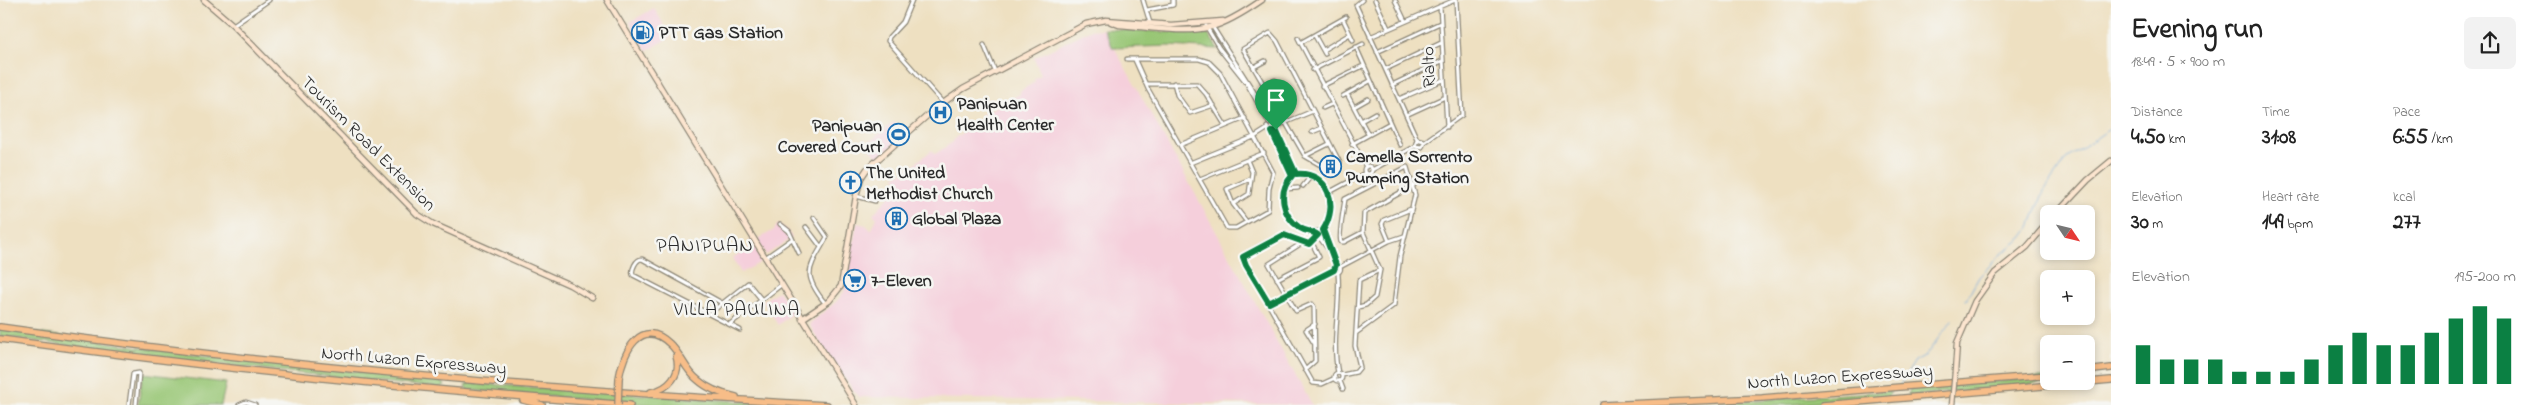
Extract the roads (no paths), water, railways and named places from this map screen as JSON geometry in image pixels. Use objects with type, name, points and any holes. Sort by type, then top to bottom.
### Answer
[{"type":"highway","name":"North Luzon Expressway","points":[[0,327],[276,362],[629,393],[827,405]]},
{"type":"highway","points":[[618,405],[619,378],[626,350],[637,338],[656,335],[672,346],[686,368],[703,385],[722,394],[750,401]]},
{"type":"highway","name":"North Luzon Expressway","points":[[0,339],[276,374],[498,395],[630,405]]},
{"type":"highway","points":[[629,393],[654,392],[670,383],[678,364],[672,346]]},
{"type":"highway","points":[[2095,370],[2111,368]]},
{"type":"highway","name":"North Luzon Expressway","points":[[1603,405],[1762,398],[2040,375]]},
{"type":"highway","name":"North Luzon Expressway","points":[[1823,405],[2111,380]]},
{"type":"highway","points":[[498,395],[542,405]]},
{"type":"main road","name":"Tourism Road Extension","points":[[204,0],[233,24],[417,214],[432,224],[570,285],[592,298]]},
{"type":"main road","points":[[607,0],[856,405]]},
{"type":"main road","points":[[802,319],[826,304],[837,293],[843,281],[856,196],[862,178],[874,162],[943,103],[995,71],[1086,24],[1106,20],[1150,25],[1206,26],[1223,21],[1262,0]]},
{"type":"main road","points":[[2064,205],[2088,180],[2111,161]]},
{"type":"main road","points":[[1952,405],[1957,343],[1975,301],[1995,273],[2027,247],[2040,232]]},
{"type":"street","points":[[233,24],[269,0]]},
{"type":"street","points":[[912,0],[903,22],[888,37],[888,41],[943,103]]},
{"type":"street","points":[[1143,0],[1150,25]]},
{"type":"street","points":[[1147,10],[1173,5],[1172,0]]},
{"type":"street","points":[[1362,0],[1356,6],[1417,139],[1415,146]]},
{"type":"street","points":[[1375,0],[1388,28]]},
{"type":"street","points":[[1395,0],[1405,22]]},
{"type":"street","points":[[1328,193],[1365,173],[1369,174],[1372,170],[1415,146],[1422,147],[1424,142],[1462,115],[1456,0],[1370,37]]},
{"type":"street","name":"Rialto","points":[[1440,6],[1443,98],[1446,127]]},
{"type":"street","points":[[1300,43],[1344,18],[1353,40]]},
{"type":"street","points":[[1377,52],[1440,23]]},
{"type":"street","points":[[1212,25],[1271,122],[1296,174]]},
{"type":"street","points":[[1206,26],[1214,40],[1246,82],[1271,122]]},
{"type":"street","points":[[1270,33],[1340,163],[1334,169],[1329,170],[1305,156],[1264,85],[1244,47],[1270,33]]},
{"type":"street","points":[[1323,50],[1350,34]]},
{"type":"street","points":[[1315,36],[1325,54]]},
{"type":"street","points":[[1214,40],[1219,37]]},
{"type":"street","points":[[1298,38],[1352,144],[1366,167],[1372,170]]},
{"type":"street","points":[[1386,69],[1441,43]]},
{"type":"street","points":[[984,44],[995,71]]},
{"type":"street","points":[[1313,70],[1363,44]]},
{"type":"street","points":[[1356,48],[1400,145]]},
{"type":"street","points":[[1126,58],[1135,60],[1199,59],[1209,62],[1220,73],[1256,136],[1273,172],[1268,189],[1269,207],[1232,230],[1227,228],[1146,84],[1135,60]]},
{"type":"street","points":[[1230,61],[1234,59]]},
{"type":"street","points":[[1254,67],[1265,61]]},
{"type":"street","points":[[1392,85],[1442,61]]},
{"type":"street","points":[[1322,86],[1363,66]]},
{"type":"street","points":[[1264,85],[1275,80]]},
{"type":"street","points":[[1399,99],[1443,80]]},
{"type":"street","points":[[1343,96],[1370,81]]},
{"type":"street","points":[[1174,83],[1177,95],[1188,112],[1195,113],[1214,105]]},
{"type":"street","points":[[1146,84],[1197,84],[1214,105],[1225,125]]},
{"type":"street","points":[[1347,94],[1368,134]]},
{"type":"street","points":[[1406,115],[1443,98]]},
{"type":"street","points":[[1354,107],[1368,99]]},
{"type":"street","points":[[1277,106],[1286,101]]},
{"type":"street","points":[[1323,108],[1332,104]]},
{"type":"street","points":[[1268,129],[1275,130],[1313,111]]},
{"type":"street","points":[[1361,121],[1375,113]]},
{"type":"street","points":[[1180,145],[1245,118]]},
{"type":"street","points":[[1190,163],[1256,136],[1268,129],[1271,122]]},
{"type":"street","points":[[1352,144],[1390,123]]},
{"type":"street","points":[[1312,132],[1322,128]]},
{"type":"street","points":[[1275,130],[1292,176]]},
{"type":"street","points":[[1417,139],[1422,138],[1424,142]]},
{"type":"street","points":[[1305,156],[1329,144]]},
{"type":"street","points":[[1200,180],[1264,153]]},
{"type":"street","points":[[1233,204],[1249,194],[1252,172],[1247,160]]},
{"type":"street","points":[[1365,173],[1366,167]]},
{"type":"street","points":[[1356,333],[1394,307],[1404,236],[1415,195],[1410,169],[1405,167],[1345,199],[1344,220],[1339,234],[1340,242],[1344,242],[1363,232]]},
{"type":"street","points":[[1312,243],[1317,234],[1323,230],[1332,214],[1328,193],[1319,180],[1312,175],[1296,174],[1292,176],[1284,189],[1284,207],[1289,218],[1303,230],[1317,234],[1330,250]]},
{"type":"street","points":[[1303,186],[1312,175]]},
{"type":"street","points":[[1246,222],[1233,204],[1227,187],[1250,179]]},
{"type":"street","points":[[1358,308],[1366,305],[1375,297],[1380,270],[1363,232],[1365,211],[1414,185]]},
{"type":"street","points":[[1284,189],[1298,188]]},
{"type":"street","points":[[856,196],[876,201]]},
{"type":"street","points":[[1390,240],[1382,222],[1411,209]]},
{"type":"street","points":[[814,218],[826,235],[808,278],[826,304]]},
{"type":"street","points":[[780,224],[787,229],[799,253]]},
{"type":"street","points":[[806,227],[822,247]]},
{"type":"street","points":[[1269,303],[1341,270],[1330,250],[1323,230]]},
{"type":"street","points":[[1302,243],[1291,236],[1284,235],[1243,257],[1305,370],[1316,384],[1334,378],[1338,373]]},
{"type":"street","points":[[1342,376],[1338,373],[1334,354],[1339,293],[1336,272],[1338,266],[1390,240],[1404,236]]},
{"type":"street","points":[[764,258],[792,239]]},
{"type":"street","points":[[1305,370],[1315,361],[1314,305],[1296,311],[1269,263],[1302,243],[1312,243]]},
{"type":"street","points":[[1277,279],[1319,257],[1312,243]]},
{"type":"street","points":[[722,303],[642,259],[638,261],[633,276],[740,330]]},
{"type":"street","points":[[1343,389],[1340,381],[1342,376],[1359,369],[1355,349],[1360,279],[1380,270]]},
{"type":"street","points":[[709,314],[748,283],[761,298]]},
{"type":"street","points":[[729,324],[761,298],[781,285]]},
{"type":"street","points":[[1315,324],[1306,330],[1315,343]]},
{"type":"street","points":[[129,405],[133,374],[139,373],[136,405]]},
{"type":"street","points":[[1334,378],[1340,381]]},
{"type":"street","points":[[239,405],[246,402],[255,405]]},
{"type":"waterway","points":[[1966,300],[1979,277],[2000,255],[2022,238],[2030,227],[2044,191],[2066,159],[2111,128]]},
{"type":"waterway","points":[[1900,385],[1915,361],[1926,355],[1952,320]]},
{"type":"place","name":"PTT Gas Station","points":[[643,32]]},
{"type":"place","name":"Panipuan Health Center","points":[[941,113]]},
{"type":"place","name":"Panipuan Covered Court","points":[[898,135]]},
{"type":"place","name":"Camella Sorrento Pumping Station","points":[[1330,166]]},
{"type":"place","name":"The United Methodist Church","points":[[850,182]]},
{"type":"place","name":"Global Plaza","points":[[896,218]]},
{"type":"place","name":"7-Eleven","points":[[855,280]]},
{"type":"district","name":"PANIPUAN","points":[[705,244]]},
{"type":"district","name":"VILLA PAULINA","points":[[737,308]]}]
